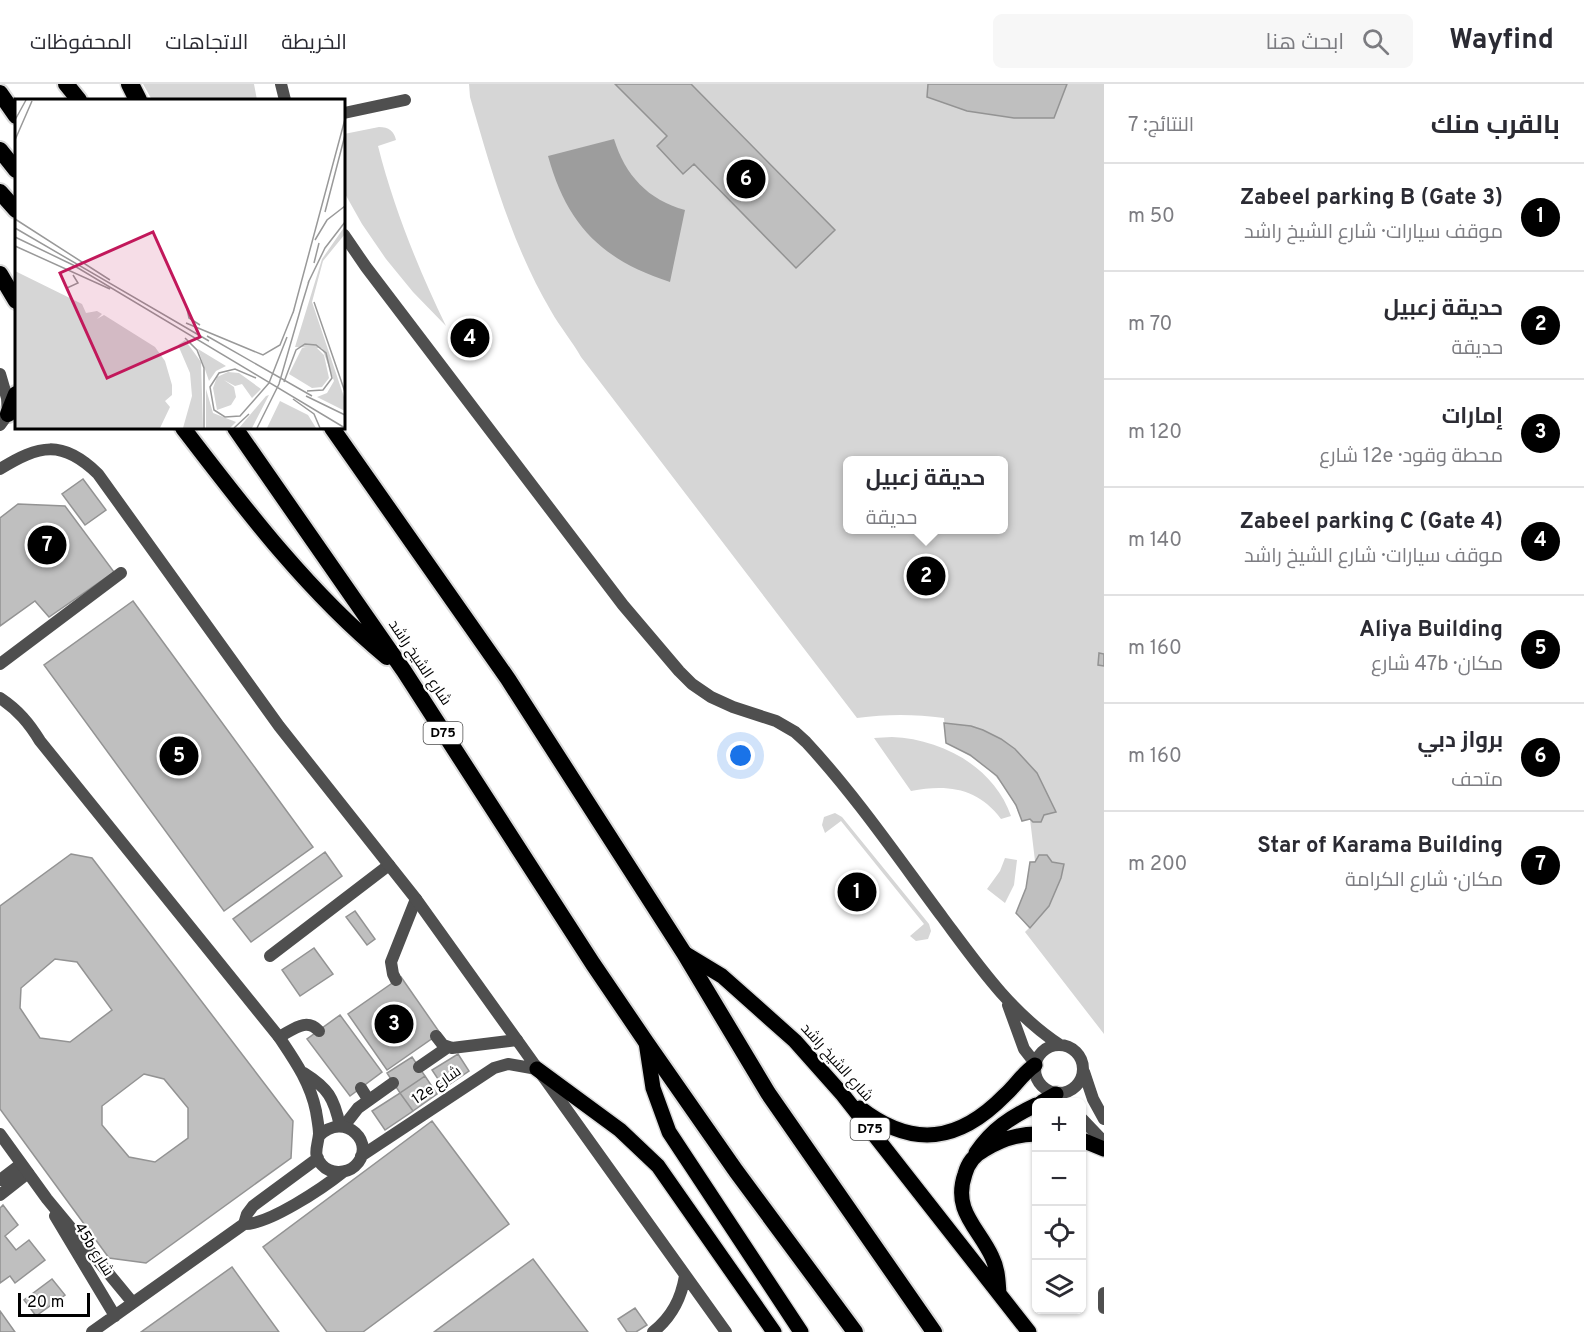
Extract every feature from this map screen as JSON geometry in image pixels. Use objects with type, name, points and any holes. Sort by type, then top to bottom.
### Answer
[{"type":"highway","points":[[66,84],[78,99]]},
{"type":"highway","points":[[130,84],[138,99]]},
{"type":"highway","points":[[0,93],[15,115]]},
{"type":"highway","points":[[0,150],[15,169]]},
{"type":"highway","points":[[0,192],[15,209]]},
{"type":"highway","points":[[0,274],[15,299]]},
{"type":"highway","points":[[4,419],[15,396]]},
{"type":"highway","points":[[184,429],[292,565],[346,620],[404,671]]},
{"type":"highway","name":"شارع الشيخ راشد","points":[[236,429],[404,671],[529,866],[646,1042],[736,1171],[855,1332]]},
{"type":"highway","name":"شارع الشيخ راشد","points":[[333,429],[508,679],[684,953],[768,1093],[934,1332]]},
{"type":"main road","name":"شارع الشيخ راشد","points":[[684,953],[722,976],[795,1041],[843,1095],[1029,1332]]},
{"type":"main road","name":"شارع الشيخ راشد","points":[[646,1042],[653,1088],[669,1132],[801,1332]]},
{"type":"main road","points":[[843,1095],[890,1127],[910,1134],[930,1136],[951,1133],[980,1118],[1035,1064]]},
{"type":"main road","points":[[537,1069],[620,1130],[658,1166],[774,1332]]},
{"type":"main road","points":[[999,1293],[998,1274],[993,1258],[972,1227],[963,1208],[961,1195],[965,1172],[988,1134],[1000,1124],[1032,1107]]},
{"type":"main road","points":[[974,1155],[1013,1137],[1032,1135]]},
{"type":"main road","points":[[1086,1142],[1104,1149]]},
{"type":"street","points":[[281,84],[285,99]]},
{"type":"street","points":[[345,113],[405,100]]},
{"type":"street","points":[[345,236],[623,605],[692,684],[711,697],[733,707],[776,721],[795,732],[806,742],[889,846],[1005,999],[1030,1023],[1080,1057],[1093,1099],[1104,1119]]},
{"type":"street","points":[[0,374],[7,398],[4,419]]},
{"type":"street","points":[[0,470],[29,453],[44,449],[60,450],[75,455],[98,474],[279,726],[416,899],[726,1332]]},
{"type":"street","points":[[0,664],[122,573]]},
{"type":"street","points":[[0,698],[14,707],[27,720],[40,741],[279,1037],[303,1072],[316,1110],[319,1136],[315,1151],[318,1158],[328,1169],[343,1172]]},
{"type":"street","points":[[270,956],[389,865]]},
{"type":"street","points":[[396,980],[391,962],[416,899]]},
{"type":"street","points":[[1005,999],[1024,1049],[1035,1064]]},
{"type":"street","points":[[279,1037],[306,1024],[314,1026],[319,1031]]},
{"type":"street","points":[[435,1036],[448,1047],[457,1048],[517,1041]]},
{"type":"street","points":[[1060,1045],[1044,1050],[1035,1064],[1035,1075],[1039,1084],[1047,1091],[1061,1097],[1080,1083],[1084,1072]]},
{"type":"street","points":[[419,1067],[448,1047]]},
{"type":"street","name":"12e شارع","points":[[362,1156],[494,1068],[508,1064],[537,1069]]},
{"type":"street","points":[[303,1072],[330,1095],[342,1126]]},
{"type":"street","points":[[342,1126],[368,1099],[393,1083]]},
{"type":"street","points":[[361,1088],[368,1099]]},
{"type":"street","points":[[1086,1123],[1104,1142]]},
{"type":"street","points":[[92,1332],[244,1224],[266,1219],[355,1167],[362,1156],[363,1149],[359,1137],[350,1128],[332,1126],[319,1136]]},
{"type":"street","name":"45b شارع","points":[[0,1134],[47,1199],[133,1303]]},
{"type":"street","points":[[244,1224],[253,1206],[318,1158]]},
{"type":"street","points":[[0,1180],[24,1168]]},
{"type":"street","points":[[0,1195],[24,1168]]},
{"type":"street","name":"45b شارع","points":[[47,1199],[60,1226],[115,1316]]},
{"type":"street","points":[[653,1332],[669,1317],[677,1305],[685,1276]]},
{"type":"street","points":[[1104,1293],[1104,1308]]},
{"type":"shaded area","points":[[143,84],[254,84],[257,99],[151,99]]},
{"type":"shaded area","points":[[469,84],[1104,84],[1104,1034],[1025,932],[1029,928],[1016,913],[1026,888],[1030,862],[1035,861],[1030,819],[1022,821],[1009,794],[993,773],[972,757],[946,743],[944,718],[900,715],[857,718],[581,357],[537,286],[514,234],[470,97]]},
{"type":"shaded area","points":[[379,127],[388,129],[395,137],[396,140],[378,146],[391,193],[408,238],[446,326],[413,292],[386,259],[345,194],[345,134]]},
{"type":"shaded area","points":[[614,139],[632,175],[649,193],[672,206],[685,210],[670,282],[625,263],[591,237],[577,220],[556,180],[548,156]]},
{"type":"shaded area","points":[[892,737],[929,743],[964,759],[992,783],[1011,816],[1001,819],[982,801],[961,791],[937,788],[911,791],[874,738]]},
{"type":"shaded area","points":[[835,813],[842,817],[929,924],[931,931],[928,939],[916,941],[910,936],[924,924],[841,821],[825,833],[822,825],[824,817]]},
{"type":"shaded area","points":[[1005,858],[1017,860],[1014,885],[1005,903],[987,889],[1000,871]]},
{"type":"building","points":[[615,84],[691,84],[835,230],[796,268],[694,164],[683,174],[657,146],[667,136]]},
{"type":"building","points":[[928,84],[1067,84],[1054,118],[1014,118],[967,111],[927,97]]},
{"type":"building","points":[[83,479],[106,510],[85,525],[62,494]]},
{"type":"building","points":[[18,504],[65,506],[114,572],[49,617],[35,601],[0,626],[0,518]]},
{"type":"building","points":[[133,601],[313,847],[224,911],[44,665]]},
{"type":"building","points":[[1099,653],[1104,654],[1104,666],[1098,665]]},
{"type":"building","points":[[944,723],[971,726],[983,730],[1015,749],[1037,773],[1056,812],[1044,815],[1041,822],[1033,822],[1030,819],[1022,821],[1016,805],[997,776],[970,755],[946,743]]},
{"type":"building","points":[[325,852],[342,876],[251,942],[233,919]]},
{"type":"building","points":[[71,854],[92,858],[293,1121],[291,1158],[146,1263],[109,1258],[0,1109],[0,906]],"holes":[[[55,959],[77,962],[112,1010],[70,1042],[40,1038],[20,1008],[21,988]],[[144,1074],[164,1079],[188,1108],[188,1138],[155,1162],[129,1157],[102,1125],[102,1106]]]},
{"type":"building","points":[[1039,855],[1047,855],[1052,862],[1064,864],[1061,878],[1049,906],[1030,928],[1016,913],[1026,888],[1030,862],[1035,862]]},
{"type":"building","points":[[355,911],[375,939],[367,945],[346,917]]},
{"type":"building","points":[[314,948],[333,974],[300,996],[282,970]]},
{"type":"building","points":[[401,977],[440,1033],[387,1070],[348,1014]]},
{"type":"building","points":[[340,1015],[382,1072],[350,1096],[307,1039]]},
{"type":"building","points":[[458,1054],[469,1071],[444,1088],[432,1070]]},
{"type":"building","points":[[412,1057],[425,1076],[400,1093],[387,1073]]},
{"type":"building","points":[[425,1076],[437,1094],[413,1111],[400,1093]]},
{"type":"building","points":[[400,1093],[413,1111],[385,1130],[372,1111]]},
{"type":"building","points":[[432,1121],[509,1224],[363,1332],[327,1332],[263,1247]]},
{"type":"building","points":[[3,1205],[18,1225],[5,1236],[16,1250],[29,1240],[45,1260],[15,1283],[10,1276],[0,1283],[0,1208]]},
{"type":"building","points":[[533,1259],[588,1332],[434,1332]]},
{"type":"building","points":[[232,1267],[279,1332],[141,1332]]},
{"type":"building","points":[[52,1279],[65,1295],[36,1316],[24,1300]]},
{"type":"building","points":[[635,1308],[647,1325],[636,1332],[627,1332],[618,1319]]},
{"type":"building","points":[[0,1311],[15,1332],[0,1332]]},
{"type":"place","name":"برواز دبي","points":[[746,179]]},
{"type":"place","name":"Zabeel parking C (Gate 4)","points":[[470,338]]},
{"type":"place","name":"Star of Karama Building","points":[[47,545]]},
{"type":"place","name":"حديقة زعبيل","points":[[926,576]]},
{"type":"place","name":"Aliya Building","points":[[179,756]]},
{"type":"place","name":"Zabeel parking B (Gate 3)","points":[[857,892]]},
{"type":"place","name":"إمارات","points":[[394,1024]]}]
